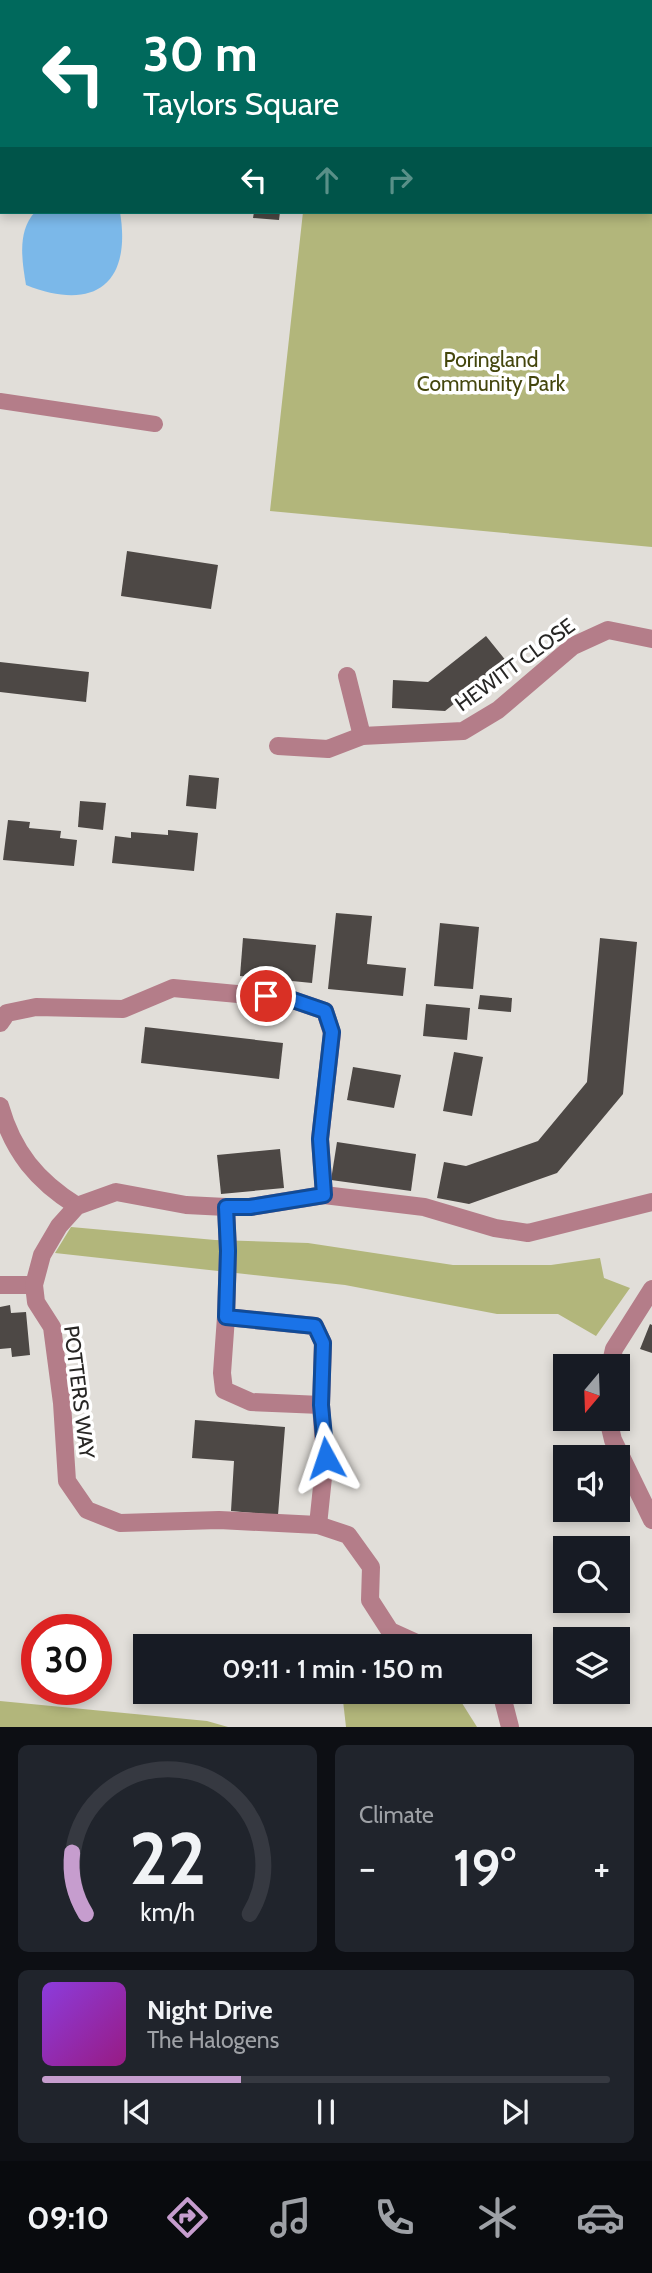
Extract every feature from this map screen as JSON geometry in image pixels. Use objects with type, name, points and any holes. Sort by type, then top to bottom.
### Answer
[{"type":"street","name":"HEWITT CLOSE","points":[[278,746],[328,749],[362,736],[463,731],[498,710],[573,646],[608,630],[652,639]]},
{"type":"street","points":[[347,676],[362,736]]},
{"type":"street","points":[[0,1023],[7,1013],[36,1007],[123,1009],[173,988],[290,999],[325,1011],[332,1032],[320,1139],[324,1195]]},
{"type":"street","points":[[0,1106],[14,1147],[55,1192],[77,1206]]},
{"type":"street","points":[[0,1285],[34,1285],[42,1255],[77,1206],[116,1192],[186,1205],[226,1207],[250,1207],[324,1195],[424,1207],[495,1228],[528,1233],[652,1202]]},
{"type":"street","points":[[226,1207],[228,1251],[222,1373],[224,1391],[251,1402],[321,1405]]},
{"type":"street","name":"POTTERS WAY","points":[[34,1285],[36,1302],[52,1326],[62,1403],[67,1481],[87,1510],[120,1522],[219,1520],[318,1525],[348,1535],[371,1567],[370,1600],[390,1631],[397,1634]]},
{"type":"street","points":[[613,1354],[652,1289]]},
{"type":"street","points":[[226,1317],[315,1326],[323,1343],[321,1405],[326,1458],[318,1525]]},
{"type":"street","points":[[610,1432],[652,1520]]},
{"type":"street","points":[[503,1704],[510,1727]]},
{"type":"lane","points":[[0,401],[155,424]]},
{"type":"green space","name":"Poringland Community Park","points":[[303,214],[652,214],[652,547],[270,511]]},
{"type":"green space","points":[[71,1227],[215,1240],[308,1243],[453,1265],[551,1265],[600,1258],[604,1278],[630,1288],[596,1336],[558,1314],[497,1314],[345,1285],[55,1253]]},
{"type":"green space","points":[[0,1701],[207,1721],[228,1727],[0,1727]]},
{"type":"green space","points":[[343,1704],[463,1704],[477,1727],[346,1727]]},
{"type":"water","points":[[34,214],[120,214],[120,258],[113,274],[103,286],[88,293],[50,293],[26,285],[22,256],[23,237]]},
{"type":"building","points":[[254,214],[280,214],[279,220],[253,218]]},
{"type":"building","points":[[127,551],[218,565],[211,609],[121,596]]},
{"type":"building","points":[[486,636],[507,662],[445,711],[392,708],[393,680],[428,682]]},
{"type":"building","points":[[0,662],[89,672],[86,702],[0,692]]},
{"type":"building","points":[[189,775],[219,778],[216,809],[186,806]]},
{"type":"building","points":[[80,801],[106,803],[103,830],[78,827]]},
{"type":"building","points":[[8,820],[30,822],[29,828],[61,831],[60,838],[77,840],[74,866],[3,860]]},
{"type":"building","points":[[168,830],[198,833],[194,871],[112,863],[115,836],[131,838],[131,832],[168,835]]},
{"type":"building","points":[[336,913],[372,916],[367,964],[406,968],[403,996],[328,989]]},
{"type":"building","points":[[440,923],[479,927],[473,989],[434,986]]},
{"type":"building","points":[[243,938],[316,945],[312,983],[240,976]]},
{"type":"building","points":[[600,938],[637,942],[623,1094],[557,1173],[469,1204],[437,1198],[444,1162],[466,1166],[538,1141],[587,1082]]},
{"type":"building","points":[[480,995],[512,998],[511,1012],[478,1009]]},
{"type":"building","points":[[426,1004],[470,1008],[467,1040],[423,1036]]},
{"type":"building","points":[[145,1027],[283,1043],[279,1079],[141,1063]]},
{"type":"building","points":[[454,1052],[483,1057],[472,1116],[443,1111]]},
{"type":"building","points":[[353,1067],[401,1075],[394,1108],[347,1100]]},
{"type":"building","points":[[337,1142],[416,1154],[411,1191],[331,1180]]},
{"type":"building","points":[[280,1149],[284,1188],[221,1194],[217,1155]]},
{"type":"building","points":[[10,1305],[11,1313],[26,1312],[30,1355],[12,1357],[11,1348],[0,1349],[0,1307]]},
{"type":"building","points":[[650,1324],[652,1325],[652,1353],[640,1349]]},
{"type":"building","points":[[195,1420],[285,1427],[278,1515],[231,1511],[234,1461],[192,1458]]},
{"type":"route","points":[[266,996],[290,999],[325,1011],[332,1032],[320,1139],[324,1195],[250,1207],[226,1207],[226,1317],[278,1320],[315,1326],[323,1343],[321,1405],[326,1458]]}]
